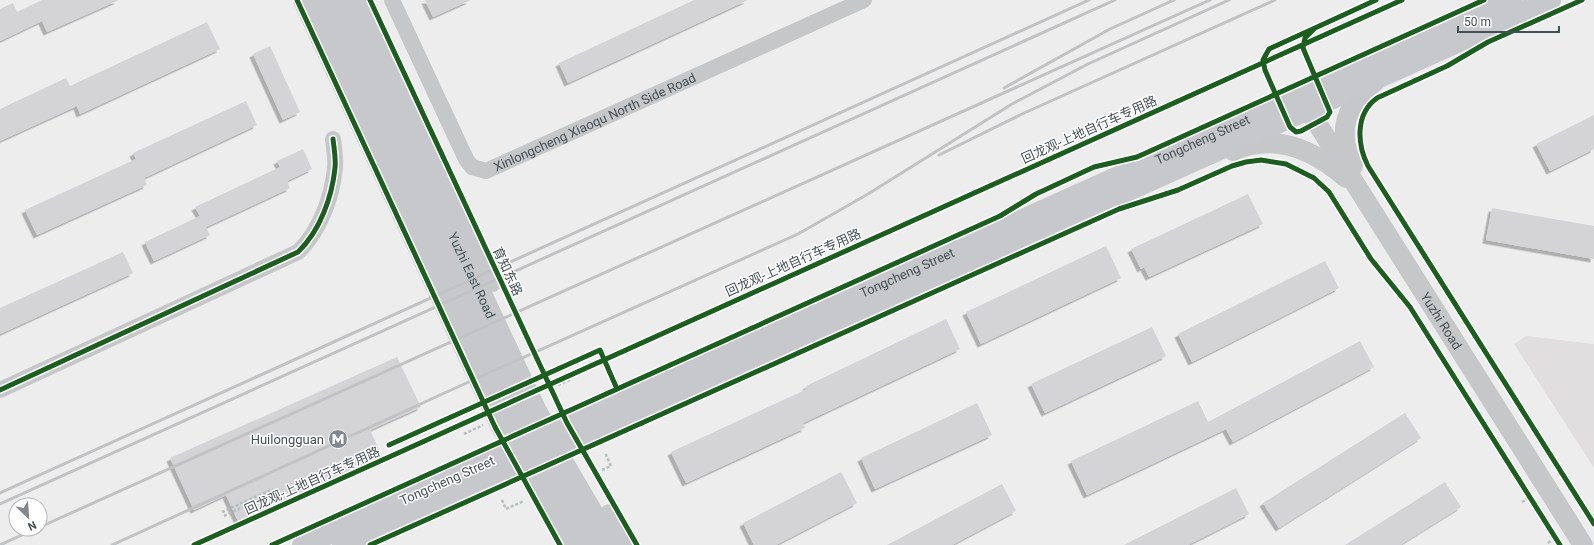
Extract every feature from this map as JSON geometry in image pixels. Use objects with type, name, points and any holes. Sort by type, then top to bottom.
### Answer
[{"type":"main road","points":[[304,0],[501,425],[527,474],[569,545]]},
{"type":"main road","name":"Yuzhi East Road","points":[[325,0],[519,416],[591,545]]},
{"type":"main road","name":"Yuzhi East Road","points":[[343,0],[535,409],[559,456],[611,545]]},
{"type":"main road","points":[[362,0],[560,427],[628,545]]},
{"type":"main road","name":"Tongcheng Street","points":[[589,425],[1118,195],[1511,0]]},
{"type":"main road","name":"Tongcheng Street","points":[[303,545],[489,470],[1305,102],[1402,67],[1550,0]]},
{"type":"main road","name":"Tongcheng Street","points":[[343,545],[489,470]]},
{"type":"street","name":"Xinlongcheng Xiaoqu North Side Road","points":[[392,0],[466,159],[472,167],[486,171],[864,0]]},
{"type":"street","points":[[1402,67],[1380,79],[1357,98],[1347,115],[1344,141],[1353,167],[1392,230],[1418,283]]},
{"type":"street","name":"Yuzhi Road","points":[[1305,102],[1583,545]]},
{"type":"street","points":[[0,390],[288,258],[298,252],[311,237],[330,197],[335,166],[333,139]]},
{"type":"street","points":[[1118,195],[1175,178],[1246,146],[1273,142],[1300,148],[1322,160],[1350,182],[1370,207]]},
{"type":"path","points":[[551,384],[572,376]]},
{"type":"path","points":[[558,385],[572,376]]},
{"type":"path","points":[[464,434],[485,424]]},
{"type":"path","points":[[602,470],[611,466],[605,453]]},
{"type":"path","points":[[222,512],[273,489]]},
{"type":"path","points":[[1526,490],[1534,503]]},
{"type":"path","points":[[1522,502],[1528,499]]},
{"type":"path","points":[[502,500],[506,509],[527,500]]},
{"type":"path","points":[[224,516],[246,506],[244,502]]},
{"type":"path","points":[[1548,543],[1556,540],[1552,532]]},
{"type":"shaded area","points":[[1526,336],[1594,344],[1594,468],[1514,344]]},
{"type":"building","points":[[42,0],[119,0],[47,32],[42,21],[0,41],[0,9],[13,3],[17,12]]},
{"type":"building","points":[[425,0],[471,0],[433,17]]},
{"type":"building","points":[[694,0],[748,0],[568,83],[559,63]]},
{"type":"building","points":[[207,22],[220,49],[80,114],[77,106],[0,141],[0,109],[66,78],[70,86]]},
{"type":"building","points":[[270,46],[300,112],[283,120],[253,54]]},
{"type":"building","points":[[246,101],[257,125],[144,178],[147,185],[37,235],[25,210],[136,159],[133,153]]},
{"type":"building","points":[[1594,115],[1594,149],[1550,171],[1536,144]]},
{"type":"building","points":[[303,149],[312,169],[287,181],[290,188],[206,227],[210,235],[154,261],[145,242],[200,216],[195,207],[280,167],[277,161]]},
{"type":"building","points":[[1248,194],[1263,224],[1149,277],[1144,267],[1141,269],[1131,249]]},
{"type":"building","points":[[1492,208],[1594,226],[1594,259],[1486,240]]},
{"type":"building","points":[[1106,246],[1121,278],[981,344],[966,312]]},
{"type":"building","points":[[123,252],[133,273],[0,334],[0,308]]},
{"type":"building","points":[[1325,261],[1339,288],[1192,362],[1178,334]]},
{"type":"building","points":[[946,319],[960,349],[803,423],[805,428],[686,483],[671,452],[807,389],[806,386]]},
{"type":"building","points":[[1152,327],[1166,356],[1045,413],[1031,384]]},
{"type":"building","points":[[1360,341],[1374,367],[1233,442],[1226,429],[1087,495],[1071,461],[1198,401],[1208,422]]},
{"type":"building","points":[[397,357],[421,407],[370,430],[382,456],[238,521],[226,495],[194,510],[170,458]]},
{"type":"building","points":[[977,403],[992,435],[875,489],[861,458]]},
{"type":"building","points":[[1405,413],[1421,438],[1279,528],[1263,503]]},
{"type":"building","points":[[841,472],[857,503],[776,545],[754,545],[743,523]]},
{"type":"building","points":[[1445,482],[1461,507],[1400,545],[1345,545]]},
{"type":"building","points":[[1002,484],[1016,511],[952,545],[887,545]]},
{"type":"building","points":[[1236,488],[1249,514],[1188,545],[1124,545]]},
{"type":"railway","points":[[0,493],[1089,0]]},
{"type":"railway","points":[[0,504],[1115,0]]},
{"type":"railway","points":[[1004,88],[1110,29],[1174,0]]},
{"type":"railway","points":[[48,523],[1210,0]]},
{"type":"railway","points":[[112,545],[462,385],[798,234],[868,194],[1012,104],[1088,64],[1229,0]]},
{"type":"railway","points":[[939,155],[1022,114],[1275,0]]},
{"type":"railway","points":[[0,545],[18,537]]},
{"type":"cycle path","points":[[297,0],[495,427],[560,545]]},
{"type":"cycle path","name":"育知东路","points":[[370,0],[567,423],[637,545]]},
{"type":"cycle path","points":[[1315,28],[1376,0]]},
{"type":"cycle path","name":"回龙观-上地自行车专用路","points":[[194,545],[1402,0]]},
{"type":"cycle path","points":[[272,545],[1000,216],[1036,194],[1094,167],[1137,157],[1484,0]]},
{"type":"cycle path","points":[[1582,0],[1488,42],[1447,66],[1377,98],[1365,112],[1360,130],[1360,139],[1364,157],[1368,166],[1594,524]]},
{"type":"cycle path","points":[[1315,28],[1305,38],[1303,48],[1330,112],[1327,117],[1301,131],[1296,132],[1290,127],[1265,70],[1263,60],[1269,49],[1315,28]]},
{"type":"cycle path","points":[[0,390],[298,252],[313,234],[328,202],[335,168],[333,139]]},
{"type":"cycle path","points":[[370,545],[1119,209],[1178,190],[1232,166],[1261,160],[1286,164],[1314,178],[1329,192],[1371,259],[1410,307],[1560,545]]},
{"type":"cycle path","points":[[389,445],[600,350],[617,389]]},
{"type":"place","name":"Huilongguan","points":[[338,439]]}]
